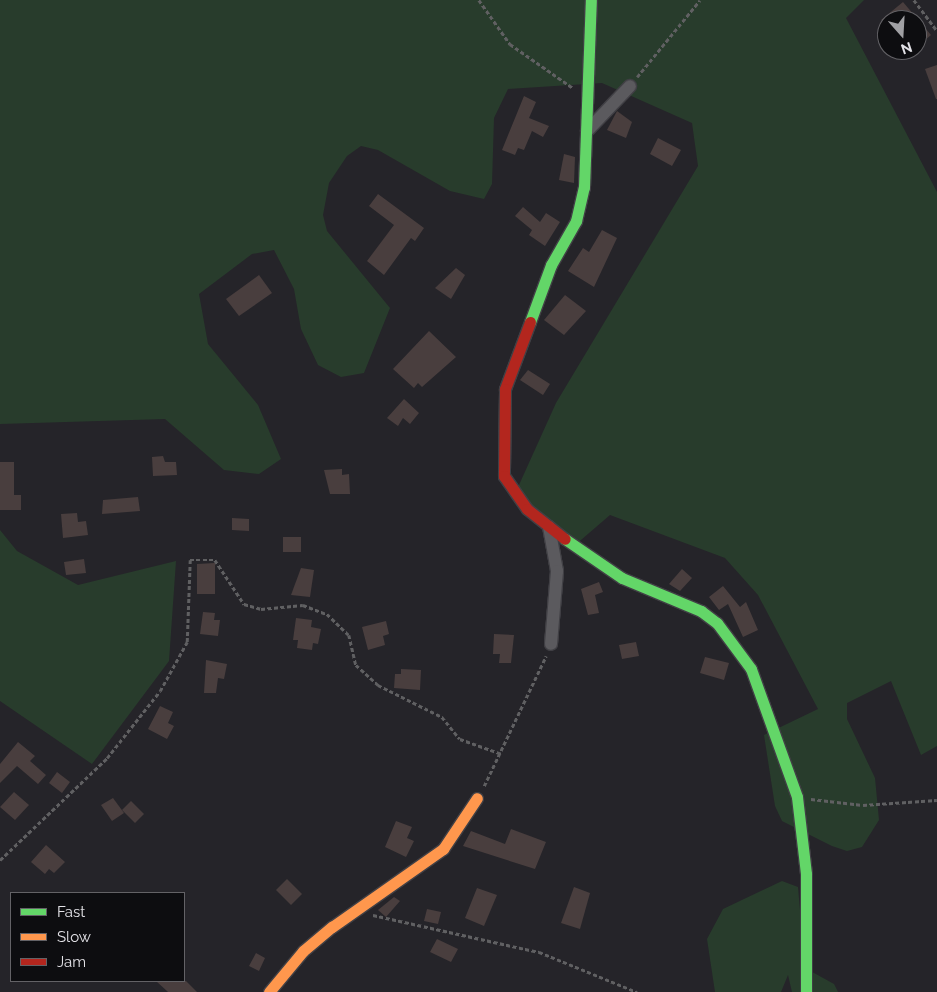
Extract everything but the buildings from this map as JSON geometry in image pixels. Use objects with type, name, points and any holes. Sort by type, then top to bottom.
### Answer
[{"type":"street","points":[[591,0],[584,187],[576,221],[550,265],[505,389],[504,476],[514,496],[549,527],[622,578],[701,611],[716,623],[758,683],[797,797],[806,874],[806,992]]},
{"type":"street","points":[[587,131],[630,86]]},
{"type":"street","points":[[549,527],[557,571],[551,644]]},
{"type":"street","points":[[269,992],[302,951],[359,906],[442,850],[477,798]]},
{"type":"path","points":[[479,0],[510,44],[586,99]]},
{"type":"path","points":[[630,86],[700,0]]},
{"type":"path","points":[[914,0],[937,30]]},
{"type":"path","points":[[0,860],[107,758],[160,691],[187,642],[190,560],[215,560],[244,604],[261,610],[303,606],[327,614],[350,635],[356,665],[378,685],[442,717],[460,739],[502,754]]},
{"type":"path","points":[[477,798],[502,754],[551,644]]},
{"type":"path","points":[[797,797],[863,805],[937,800]]},
{"type":"path","points":[[359,906],[398,923],[539,952],[637,992]]},
{"type":"green space","points":[[0,0],[864,0],[846,18],[937,192],[937,746],[921,755],[891,681],[847,703],[847,719],[875,778],[879,820],[862,847],[847,851],[832,846],[782,821],[775,806],[764,735],[818,709],[758,595],[725,558],[610,515],[574,546],[514,496],[556,403],[698,166],[692,123],[602,83],[508,89],[494,118],[492,184],[484,199],[450,191],[378,150],[361,146],[347,156],[329,183],[323,215],[327,231],[390,308],[364,373],[341,377],[318,365],[301,329],[294,289],[274,250],[252,254],[199,294],[208,344],[258,405],[281,459],[259,474],[224,470],[165,419],[0,424]]},
{"type":"green space","points":[[0,530],[17,551],[78,585],[176,561],[169,661],[92,764],[0,701]]},
{"type":"green space","points":[[782,881],[798,887],[805,968],[834,984],[838,992],[792,992],[788,975],[781,992],[715,992],[707,939],[723,909]]},
{"type":"traffic: fast","points":[[530,322],[551,265],[576,221],[584,187],[591,0]]},
{"type":"traffic: fast","points":[[565,539],[622,578],[701,611],[717,623],[751,669],[797,797],[806,874],[806,992]]},
{"type":"traffic: slow","points":[[269,992],[303,951],[332,927],[443,849],[477,798]]},
{"type":"traffic: jam","points":[[530,322],[505,389],[504,476],[527,509],[565,539]]}]
